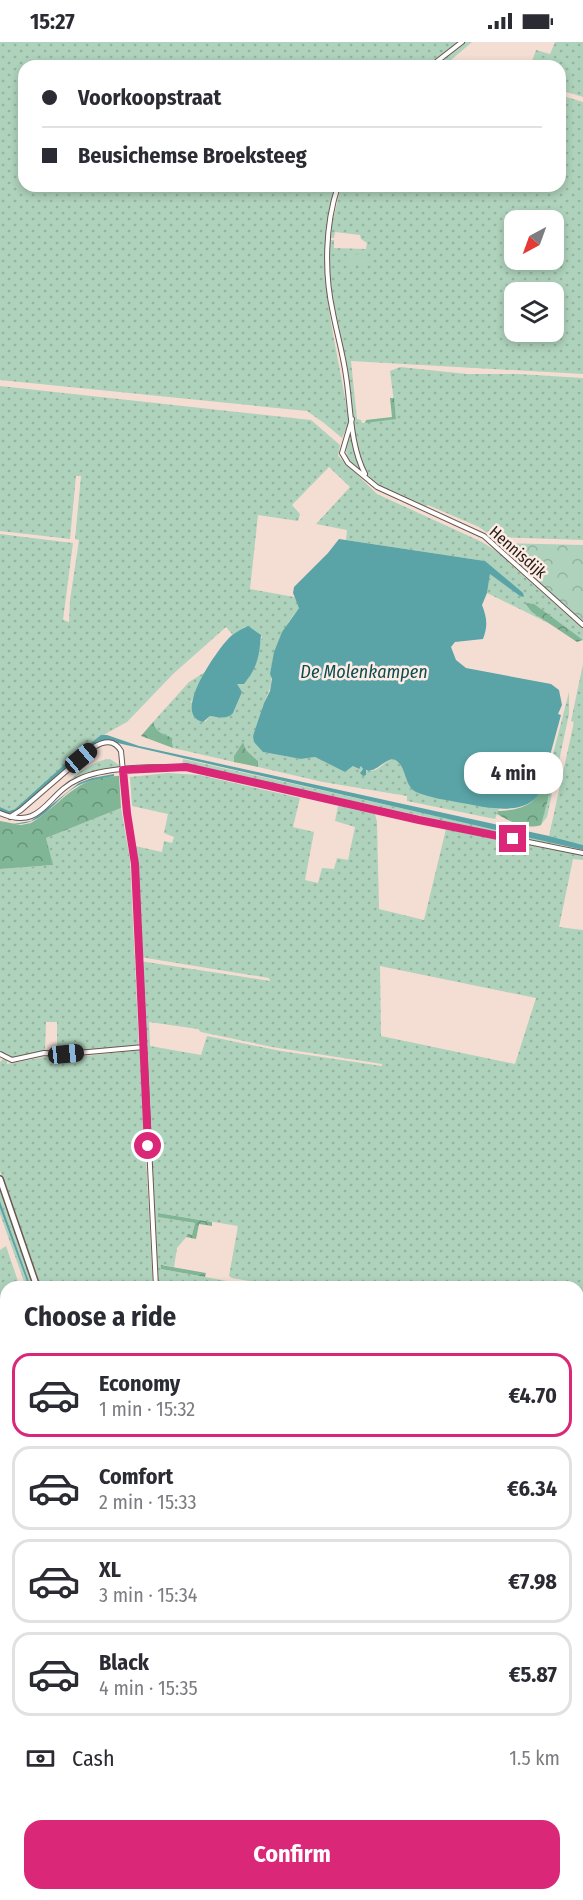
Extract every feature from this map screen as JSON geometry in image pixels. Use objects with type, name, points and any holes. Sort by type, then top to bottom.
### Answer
[{"type":"highway","points":[[0,1179],[36,1281]]},
{"type":"street","points":[[439,60],[462,42]]},
{"type":"street","name":"Hennisdijk","points":[[336,192],[328,238],[328,278],[332,311],[344,361],[358,457],[366,477]]},
{"type":"street","name":"Hennisdijk","points":[[352,419],[343,444],[342,456],[377,487],[484,536],[583,625]]},
{"type":"street","points":[[10,817],[101,743],[109,742],[119,747],[135,864],[156,1281]]},
{"type":"street","points":[[0,813],[20,819],[31,817],[77,779],[98,773],[186,767],[419,820],[583,853]]},
{"type":"street","points":[[0,1054],[12,1060],[44,1053],[66,1054],[144,1047]]},
{"type":"green space","points":[[0,42],[459,42],[434,60],[18,60],[18,192],[334,192],[328,216],[325,273],[332,329],[348,416],[348,425],[342,438],[307,411],[0,380]]},
{"type":"green space","points":[[466,42],[472,42],[451,60],[441,60]]},
{"type":"green space","points":[[555,42],[583,42],[583,97],[566,92],[566,60],[532,60],[536,50],[550,54]]},
{"type":"green space","points":[[566,97],[583,102],[583,374],[351,361],[357,419],[362,423],[396,418],[390,371],[400,367],[467,374],[583,378],[583,540],[493,537],[479,527],[428,505],[423,507],[401,498],[373,481],[363,466],[356,439],[347,367],[329,271],[331,240],[334,240],[334,248],[366,249],[367,243],[361,239],[360,235],[335,232],[334,238],[331,238],[340,192],[566,192]]},
{"type":"green space","points":[[348,254],[366,255],[365,265],[348,264]]},
{"type":"green space","points":[[0,386],[311,420],[340,445],[338,456],[377,494],[482,542],[496,551],[583,629],[583,640],[487,593],[490,573],[520,596],[485,561],[346,540],[347,530],[316,524],[350,487],[329,467],[292,505],[300,514],[298,521],[258,515],[250,589],[294,597],[299,605],[277,645],[273,661],[271,684],[261,715],[263,752],[301,759],[315,757],[345,772],[353,766],[358,769],[361,766],[363,769],[360,772],[373,771],[393,759],[400,764],[408,783],[415,790],[429,796],[499,809],[495,819],[407,801],[407,796],[323,782],[258,767],[258,761],[246,750],[243,742],[234,756],[234,762],[173,748],[173,741],[156,730],[153,722],[189,682],[205,672],[191,702],[205,722],[210,716],[233,713],[242,692],[236,686],[248,679],[262,637],[245,627],[233,635],[226,627],[173,674],[127,722],[98,738],[15,809],[9,811],[0,807],[0,534],[73,543],[63,620],[69,622],[79,540],[75,539],[81,476],[76,476],[70,539],[0,531]]},
{"type":"green space","points":[[390,398],[394,398],[396,419],[365,423],[366,420],[392,417]]},
{"type":"green space","points":[[351,427],[363,473],[351,463],[346,453]]},
{"type":"green space","points":[[494,543],[583,545],[583,624]]},
{"type":"green space","points":[[525,603],[534,604],[583,640],[577,642],[532,612]]},
{"type":"green space","points":[[583,664],[583,845],[549,836],[574,722],[571,721]]},
{"type":"green space","points":[[569,692],[569,714],[547,817],[540,826],[547,796],[545,780],[534,780],[531,774],[539,762],[547,762],[547,766],[550,766]]},
{"type":"green space","points":[[153,722],[158,731],[172,738],[173,748],[141,736]]},
{"type":"green space","points":[[243,742],[246,750],[258,761],[258,767],[234,762],[234,756]]},
{"type":"green space","points":[[110,759],[122,767],[88,774],[62,787],[91,765]]},
{"type":"green space","points":[[183,759],[569,846],[539,842],[191,765],[182,765]]},
{"type":"green space","points":[[168,773],[200,775],[300,798],[293,827],[314,832],[305,880],[318,883],[322,868],[334,869],[337,858],[348,860],[355,827],[335,821],[338,806],[375,814],[379,909],[424,920],[446,829],[449,830],[452,827],[583,854],[583,860],[573,859],[559,927],[583,930],[583,1281],[249,1281],[229,1276],[238,1226],[158,1213],[159,1217],[195,1223],[192,1235],[188,1235],[177,1248],[174,1267],[161,1265],[161,1269],[227,1281],[157,1281],[140,961],[270,981],[269,978],[140,957],[135,846],[162,852],[164,841],[172,843],[174,837],[164,833],[168,814],[132,806],[130,777]],"holes":[[[380,966],[536,998],[515,1064],[381,1036]],[[149,1022],[198,1029],[201,1032],[272,1047],[382,1064],[382,1066],[281,1051],[207,1036],[201,1055],[150,1046]]]},
{"type":"green space","points":[[119,776],[121,808],[46,838],[53,865],[0,869],[0,821],[21,825],[31,823],[80,786],[104,777]]},
{"type":"green space","points":[[545,780],[548,782],[548,799],[541,825],[524,826],[497,814],[498,811],[522,807],[534,800]]},
{"type":"green space","points":[[121,808],[130,859],[139,1046],[75,1053],[57,1052],[57,1022],[46,1022],[45,1051],[13,1058],[0,1052],[0,869],[52,865],[46,838]]},
{"type":"green space","points":[[140,1050],[153,1281],[39,1281],[0,1171],[0,1062],[4,1058],[7,1064],[49,1056],[66,1058]]},
{"type":"green space","points":[[0,1186],[33,1281],[29,1281],[0,1201]]},
{"type":"green space","points":[[0,1208],[27,1281],[24,1281],[0,1214]]},
{"type":"green space","points":[[158,1213],[212,1222],[212,1226],[199,1224],[196,1239],[186,1237],[188,1234],[192,1235],[195,1223],[158,1217]]},
{"type":"green space","points":[[6,1246],[18,1281],[0,1281],[0,1250]]},
{"type":"green space","points":[[161,1265],[206,1273],[205,1277],[161,1269]]},
{"type":"water","name":"De Molenkampen","points":[[339,539],[485,561],[523,593],[524,597],[490,574],[487,593],[482,605],[486,622],[483,639],[455,642],[451,647],[456,660],[466,668],[551,684],[559,690],[562,705],[558,714],[561,715],[548,763],[539,762],[531,774],[534,780],[545,780],[540,793],[532,801],[522,806],[498,808],[439,799],[412,789],[401,765],[393,759],[372,770],[366,770],[366,775],[363,776],[360,773],[363,769],[361,766],[359,769],[353,766],[345,772],[315,757],[301,759],[263,752],[254,742],[253,736],[270,691],[274,652],[282,632],[299,608],[293,593],[294,587]]},
{"type":"water","points":[[248,626],[261,635],[258,655],[249,678],[244,684],[237,684],[242,692],[233,713],[225,717],[210,716],[203,722],[194,717],[192,708],[199,683],[206,669],[228,639]]},
{"type":"water","points":[[101,735],[139,746],[549,836],[583,845],[583,850],[109,741],[101,742],[16,812],[9,814],[0,811],[0,807],[9,811],[15,809]]},
{"type":"water","points":[[114,774],[114,776],[77,786],[41,817],[33,821],[13,824],[31,821],[79,783]]},
{"type":"water","points":[[0,1201],[29,1281],[27,1281],[0,1208]]},
{"type":"route","points":[[148,1146],[135,864],[123,770],[186,767],[513,839]]}]
